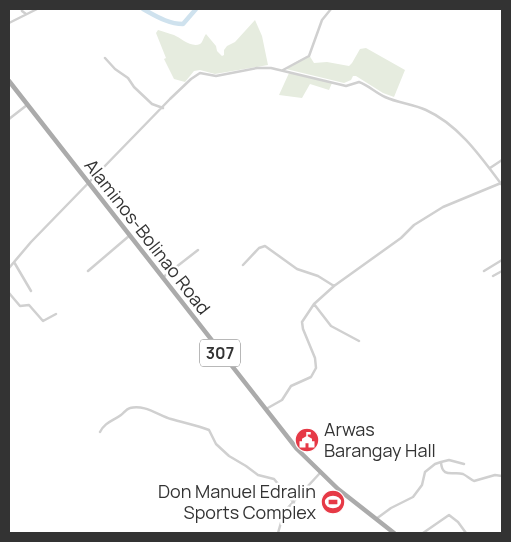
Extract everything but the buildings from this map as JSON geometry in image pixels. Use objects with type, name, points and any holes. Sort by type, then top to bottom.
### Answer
[{"type":"main road","name":"Alaminos-Bolinao Road","points":[[9,81],[296,450],[320,473],[394,533]]},
{"type":"street","points":[[22,9],[26,14]]},
{"type":"street","points":[[9,23],[37,9]]},
{"type":"street","points":[[283,70],[309,56],[322,20],[331,9]]},
{"type":"street","points":[[105,58],[115,69],[128,78],[134,87],[152,104],[163,108]]},
{"type":"street","points":[[9,268],[31,242],[197,74],[216,76],[265,68],[283,70],[342,85],[359,82],[385,98],[428,111],[455,129],[502,184],[435,212],[414,225],[401,238],[334,286],[314,304],[303,318],[302,325],[316,364],[314,372],[306,380],[290,387],[280,401],[264,410]]},
{"type":"street","points":[[9,119],[27,104]]},
{"type":"street","points":[[490,168],[502,160]]},
{"type":"street","points":[[88,272],[129,236]]},
{"type":"street","points":[[243,265],[259,248],[265,246],[297,269],[318,276],[334,286]]},
{"type":"street","points":[[162,278],[198,250]]},
{"type":"street","points":[[484,270],[502,260]]},
{"type":"street","points":[[14,262],[31,291]]},
{"type":"street","points":[[493,276],[502,271]]},
{"type":"street","points":[[9,293],[22,307],[29,305],[43,321],[56,314]]},
{"type":"street","points":[[314,304],[332,326],[359,340]]},
{"type":"street","points":[[100,432],[105,424],[121,415],[128,408],[144,408],[170,418],[203,427],[209,430],[216,444],[229,456],[258,475],[274,479],[294,503]]},
{"type":"street","points":[[376,519],[391,508],[413,497],[422,485],[425,472],[435,464],[449,460],[464,464]]},
{"type":"street","points":[[440,462],[442,470],[448,474],[463,474],[474,481],[495,475],[502,476]]},
{"type":"street","points":[[278,533],[284,512],[320,473]]},
{"type":"street","points":[[423,533],[449,515],[458,522],[466,533]]},
{"type":"shaded area","points":[[255,20],[262,36],[268,65],[215,74],[200,70],[194,71],[185,82],[174,79],[164,59],[166,58],[156,33],[158,30],[174,35],[193,45],[200,44],[206,34],[222,56],[227,46],[235,42]]},
{"type":"shaded area","points":[[366,48],[405,70],[394,97],[383,93],[356,76],[353,76],[351,80],[344,83],[286,69],[309,55],[314,63],[327,62],[349,66],[360,49]]},
{"type":"shaded area","points":[[289,73],[332,83],[329,90],[310,84],[302,98],[279,95]]},
{"type":"waterway","points":[[143,9],[157,17],[178,24],[183,24],[196,9]]},
{"type":"place","name":"Arwas Barangay Hall","points":[[307,440]]},
{"type":"place","name":"Don Manuel Edralin Sports Complex","points":[[333,502]]}]
